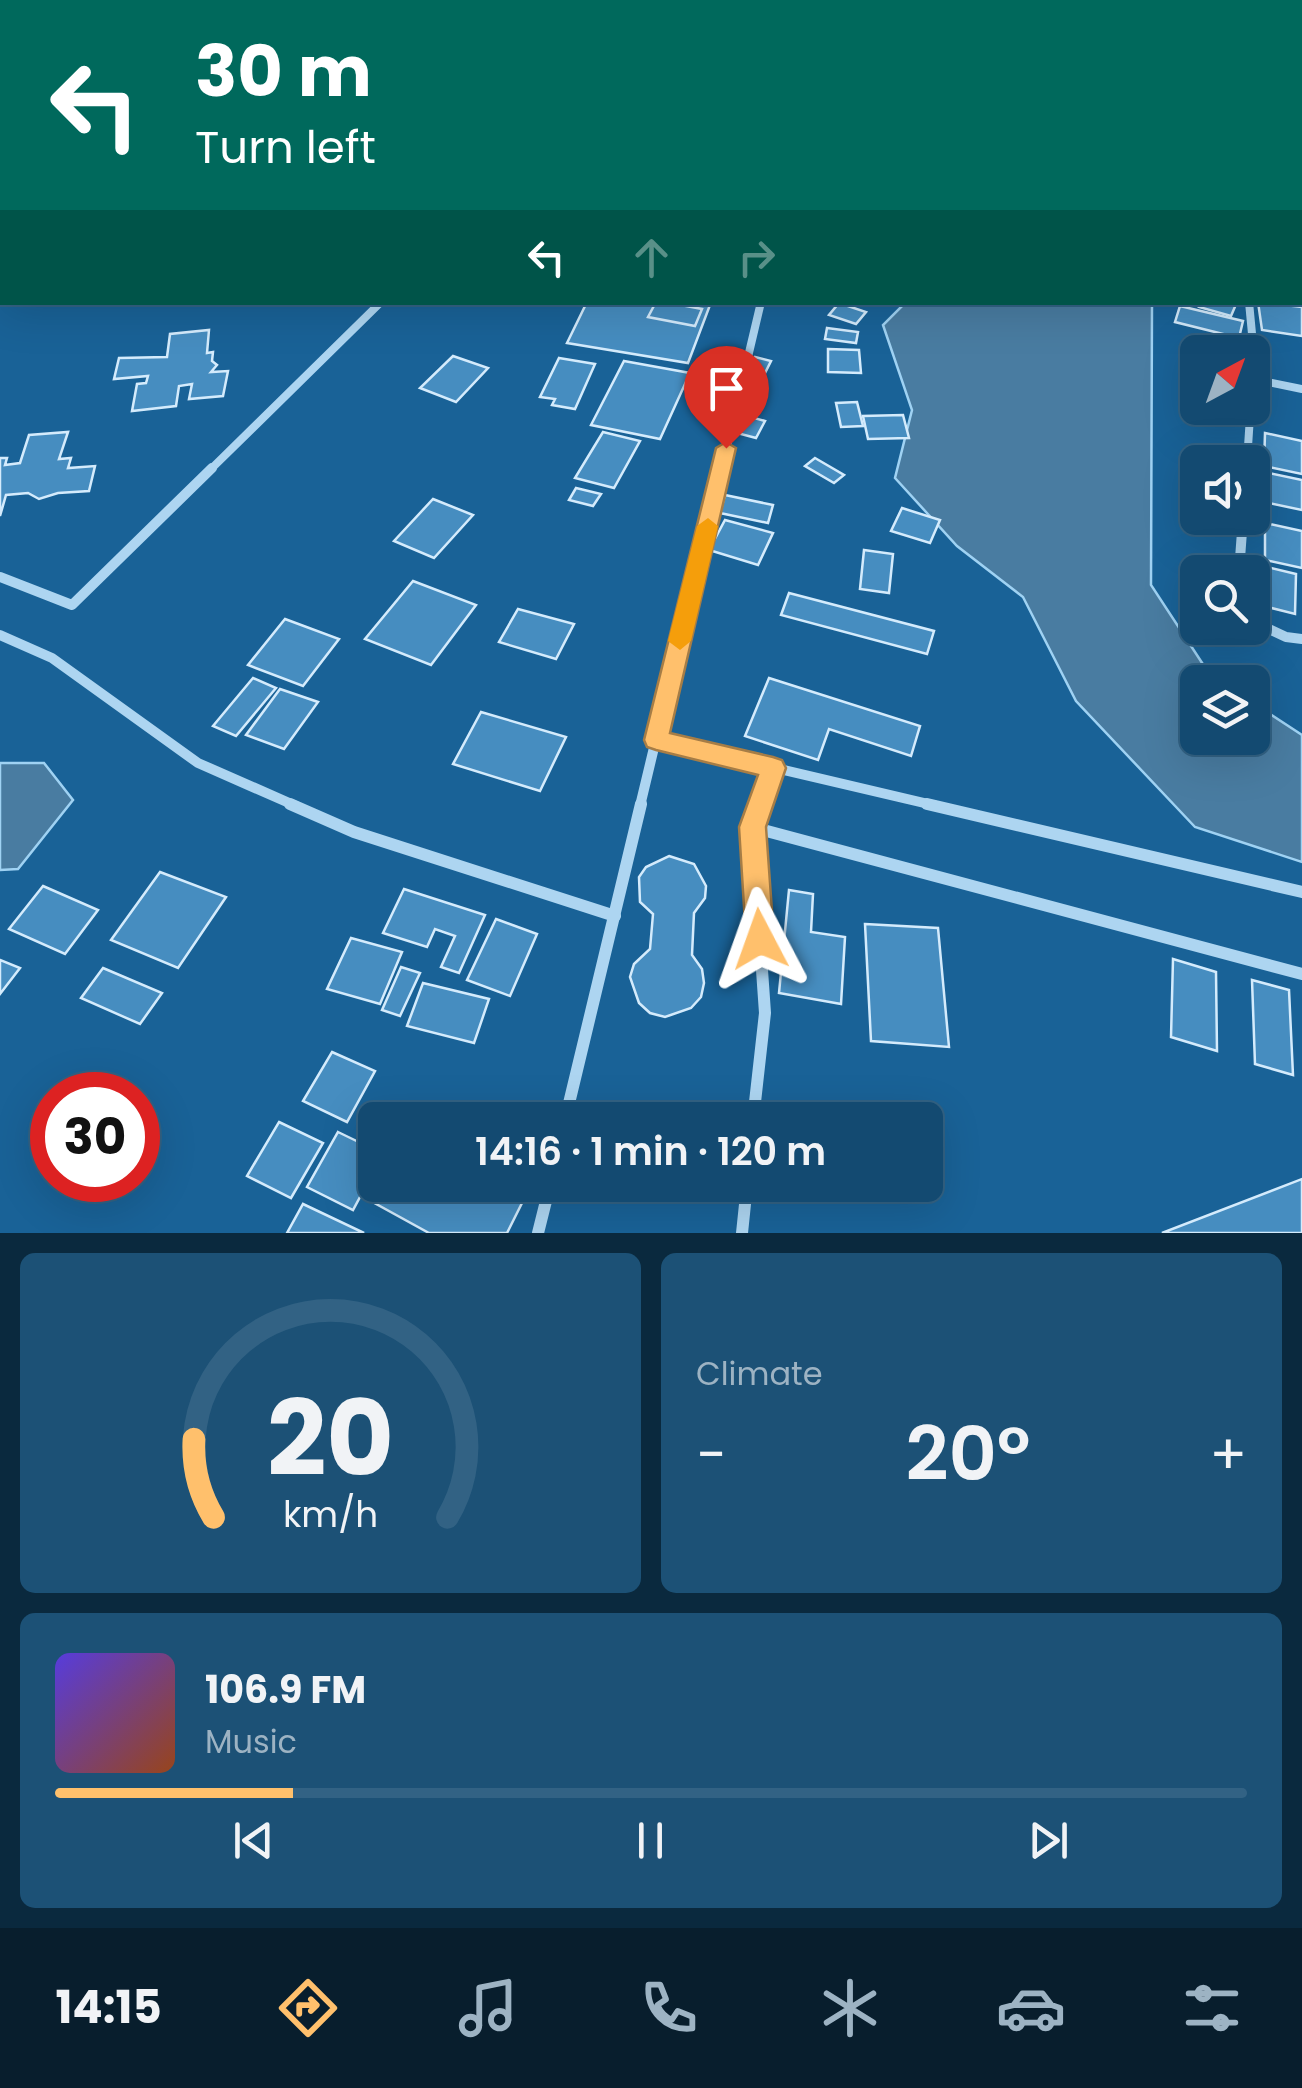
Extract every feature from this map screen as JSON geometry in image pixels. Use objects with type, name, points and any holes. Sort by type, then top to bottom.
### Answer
[{"type":"street","points":[[0,577],[72,605],[378,305]]},
{"type":"street","points":[[570,1102],[760,305]]},
{"type":"street","points":[[1249,305],[1251,335]]},
{"type":"street","points":[[1270,382],[1302,388]]},
{"type":"street","points":[[1270,629],[1302,639]]},
{"type":"street","points":[[0,634],[52,658],[198,763],[354,832],[614,916]]},
{"type":"street","points":[[656,740],[1302,892]]},
{"type":"street","points":[[756,1102],[764,1013],[752,827],[773,768]]},
{"type":"street","points":[[752,827],[1302,974]]},
{"type":"street","points":[[538,1233],[546,1202]]},
{"type":"street","points":[[742,1233],[745,1202]]},
{"type":"water","points":[[903,305],[1152,305],[1151,585],[1180,629],[1180,645],[1190,645],[1203,665],[1180,665],[1180,755],[1270,755],[1270,714],[1302,735],[1302,862],[1195,827],[1076,701],[1023,597],[957,546],[895,478],[912,410],[883,325]]},
{"type":"water","points":[[0,763],[44,763],[73,800],[18,869],[0,870]]},
{"type":"building","points":[[586,305],[710,305],[688,363],[567,343]]},
{"type":"building","points":[[654,305],[702,309],[695,326],[648,317]]},
{"type":"building","points":[[837,305],[866,312],[856,324],[829,315]]},
{"type":"building","points":[[1200,305],[1236,305],[1231,316]]},
{"type":"building","points":[[1258,305],[1302,307],[1302,336],[1262,330]]},
{"type":"building","points":[[1180,306],[1243,321],[1240,335],[1175,322]]},
{"type":"building","points":[[827,328],[858,332],[856,343],[825,339]]},
{"type":"building","points":[[209,330],[207,353],[213,352],[212,361],[217,365],[211,372],[228,371],[223,396],[189,399],[192,384],[179,386],[176,406],[132,411],[137,384],[146,383],[148,376],[114,379],[119,358],[167,357],[170,334]]},
{"type":"building","points":[[828,349],[859,350],[861,373],[828,372]]},
{"type":"building","points":[[453,356],[488,368],[456,402],[420,388]]},
{"type":"building","points":[[755,357],[771,361],[764,375],[747,371]]},
{"type":"building","points":[[559,358],[595,364],[575,409],[552,405],[555,399],[540,397]]},
{"type":"building","points":[[624,361],[690,373],[660,439],[591,425]]},
{"type":"building","points":[[857,402],[863,426],[841,427],[836,403]]},
{"type":"building","points":[[903,415],[909,438],[868,439],[863,416]]},
{"type":"building","points":[[747,416],[765,421],[756,438],[737,433]]},
{"type":"building","points":[[68,432],[59,459],[71,458],[68,468],[95,466],[89,491],[39,499],[28,493],[6,495],[0,516],[0,458],[7,458],[5,465],[20,463],[29,435]]},
{"type":"building","points":[[603,432],[640,441],[614,488],[575,478]]},
{"type":"building","points":[[1265,433],[1302,441],[1302,474],[1270,467],[1270,445],[1265,445]]},
{"type":"building","points":[[815,458],[844,475],[834,483],[805,466]]},
{"type":"building","points":[[1270,473],[1302,480],[1302,510],[1270,503]]},
{"type":"building","points":[[576,488],[601,494],[593,506],[569,500]]},
{"type":"building","points":[[725,495],[773,505],[768,523],[720,513]]},
{"type":"building","points":[[433,499],[473,515],[434,558],[394,541]]},
{"type":"building","points":[[902,508],[940,520],[930,543],[891,531]]},
{"type":"building","points":[[725,520],[773,533],[758,565],[709,550]]},
{"type":"building","points":[[1270,524],[1302,531],[1302,568],[1270,561],[1270,555],[1265,555],[1265,535],[1270,535]]},
{"type":"building","points":[[864,550],[893,554],[889,593],[860,589]]},
{"type":"building","points":[[1270,568],[1296,574],[1295,614],[1270,608]]},
{"type":"building","points":[[413,581],[476,605],[431,665],[365,639]]},
{"type":"building","points":[[789,593],[934,631],[927,654],[781,615]]},
{"type":"building","points":[[518,609],[574,624],[556,659],[499,642]]},
{"type":"building","points":[[285,619],[339,639],[303,686],[248,665]]},
{"type":"building","points":[[253,678],[276,688],[236,736],[213,726]]},
{"type":"building","points":[[769,678],[920,726],[911,756],[829,729],[818,760],[745,736]]},
{"type":"building","points":[[280,689],[318,702],[284,749],[246,735]]},
{"type":"building","points":[[481,712],[566,737],[540,791],[453,764]]},
{"type":"building","points":[[669,856],[694,864],[706,886],[705,898],[694,913],[692,955],[702,969],[704,983],[701,997],[691,1008],[665,1017],[650,1013],[639,1003],[630,977],[634,964],[650,949],[653,914],[640,902],[639,877],[646,867]]},
{"type":"building","points":[[160,872],[226,897],[178,968],[111,940]]},
{"type":"building","points":[[43,886],[98,910],[65,954],[9,929]]},
{"type":"building","points":[[404,889],[485,915],[459,973],[441,967],[455,936],[435,929],[427,947],[383,933]]},
{"type":"building","points":[[789,890],[813,894],[811,932],[845,937],[841,1004],[779,993]]},
{"type":"building","points":[[496,919],[537,934],[510,996],[467,980]]},
{"type":"building","points":[[865,924],[938,928],[949,1047],[871,1041]]},
{"type":"building","points":[[351,938],[402,952],[380,1004],[327,989]]},
{"type":"building","points":[[1173,959],[1216,972],[1217,1051],[1171,1037]]},
{"type":"building","points":[[0,960],[20,968],[0,994]]},
{"type":"building","points":[[401,967],[420,973],[400,1016],[382,1010]]},
{"type":"building","points":[[103,968],[162,993],[140,1024],[81,998]]},
{"type":"building","points":[[1252,980],[1289,990],[1293,1075],[1255,1064]]},
{"type":"building","points":[[423,983],[489,999],[474,1043],[407,1026]]},
{"type":"building","points":[[332,1052],[375,1071],[347,1122],[303,1101]]},
{"type":"building","points":[[279,1122],[323,1143],[291,1198],[247,1176]]},
{"type":"building","points":[[338,1132],[358,1142],[358,1201],[353,1210],[307,1187]]},
{"type":"building","points":[[1302,1179],[1302,1233],[1162,1233]]},
{"type":"building","points":[[373,1202],[522,1202],[507,1233],[429,1233]]},
{"type":"building","points":[[303,1204],[364,1233],[287,1233]]},
{"type":"slow traffic","points":[[680,641],[708,526]]},
{"type":"route","points":[[726,448],[656,740],[773,768],[752,827],[760,939]]}]
